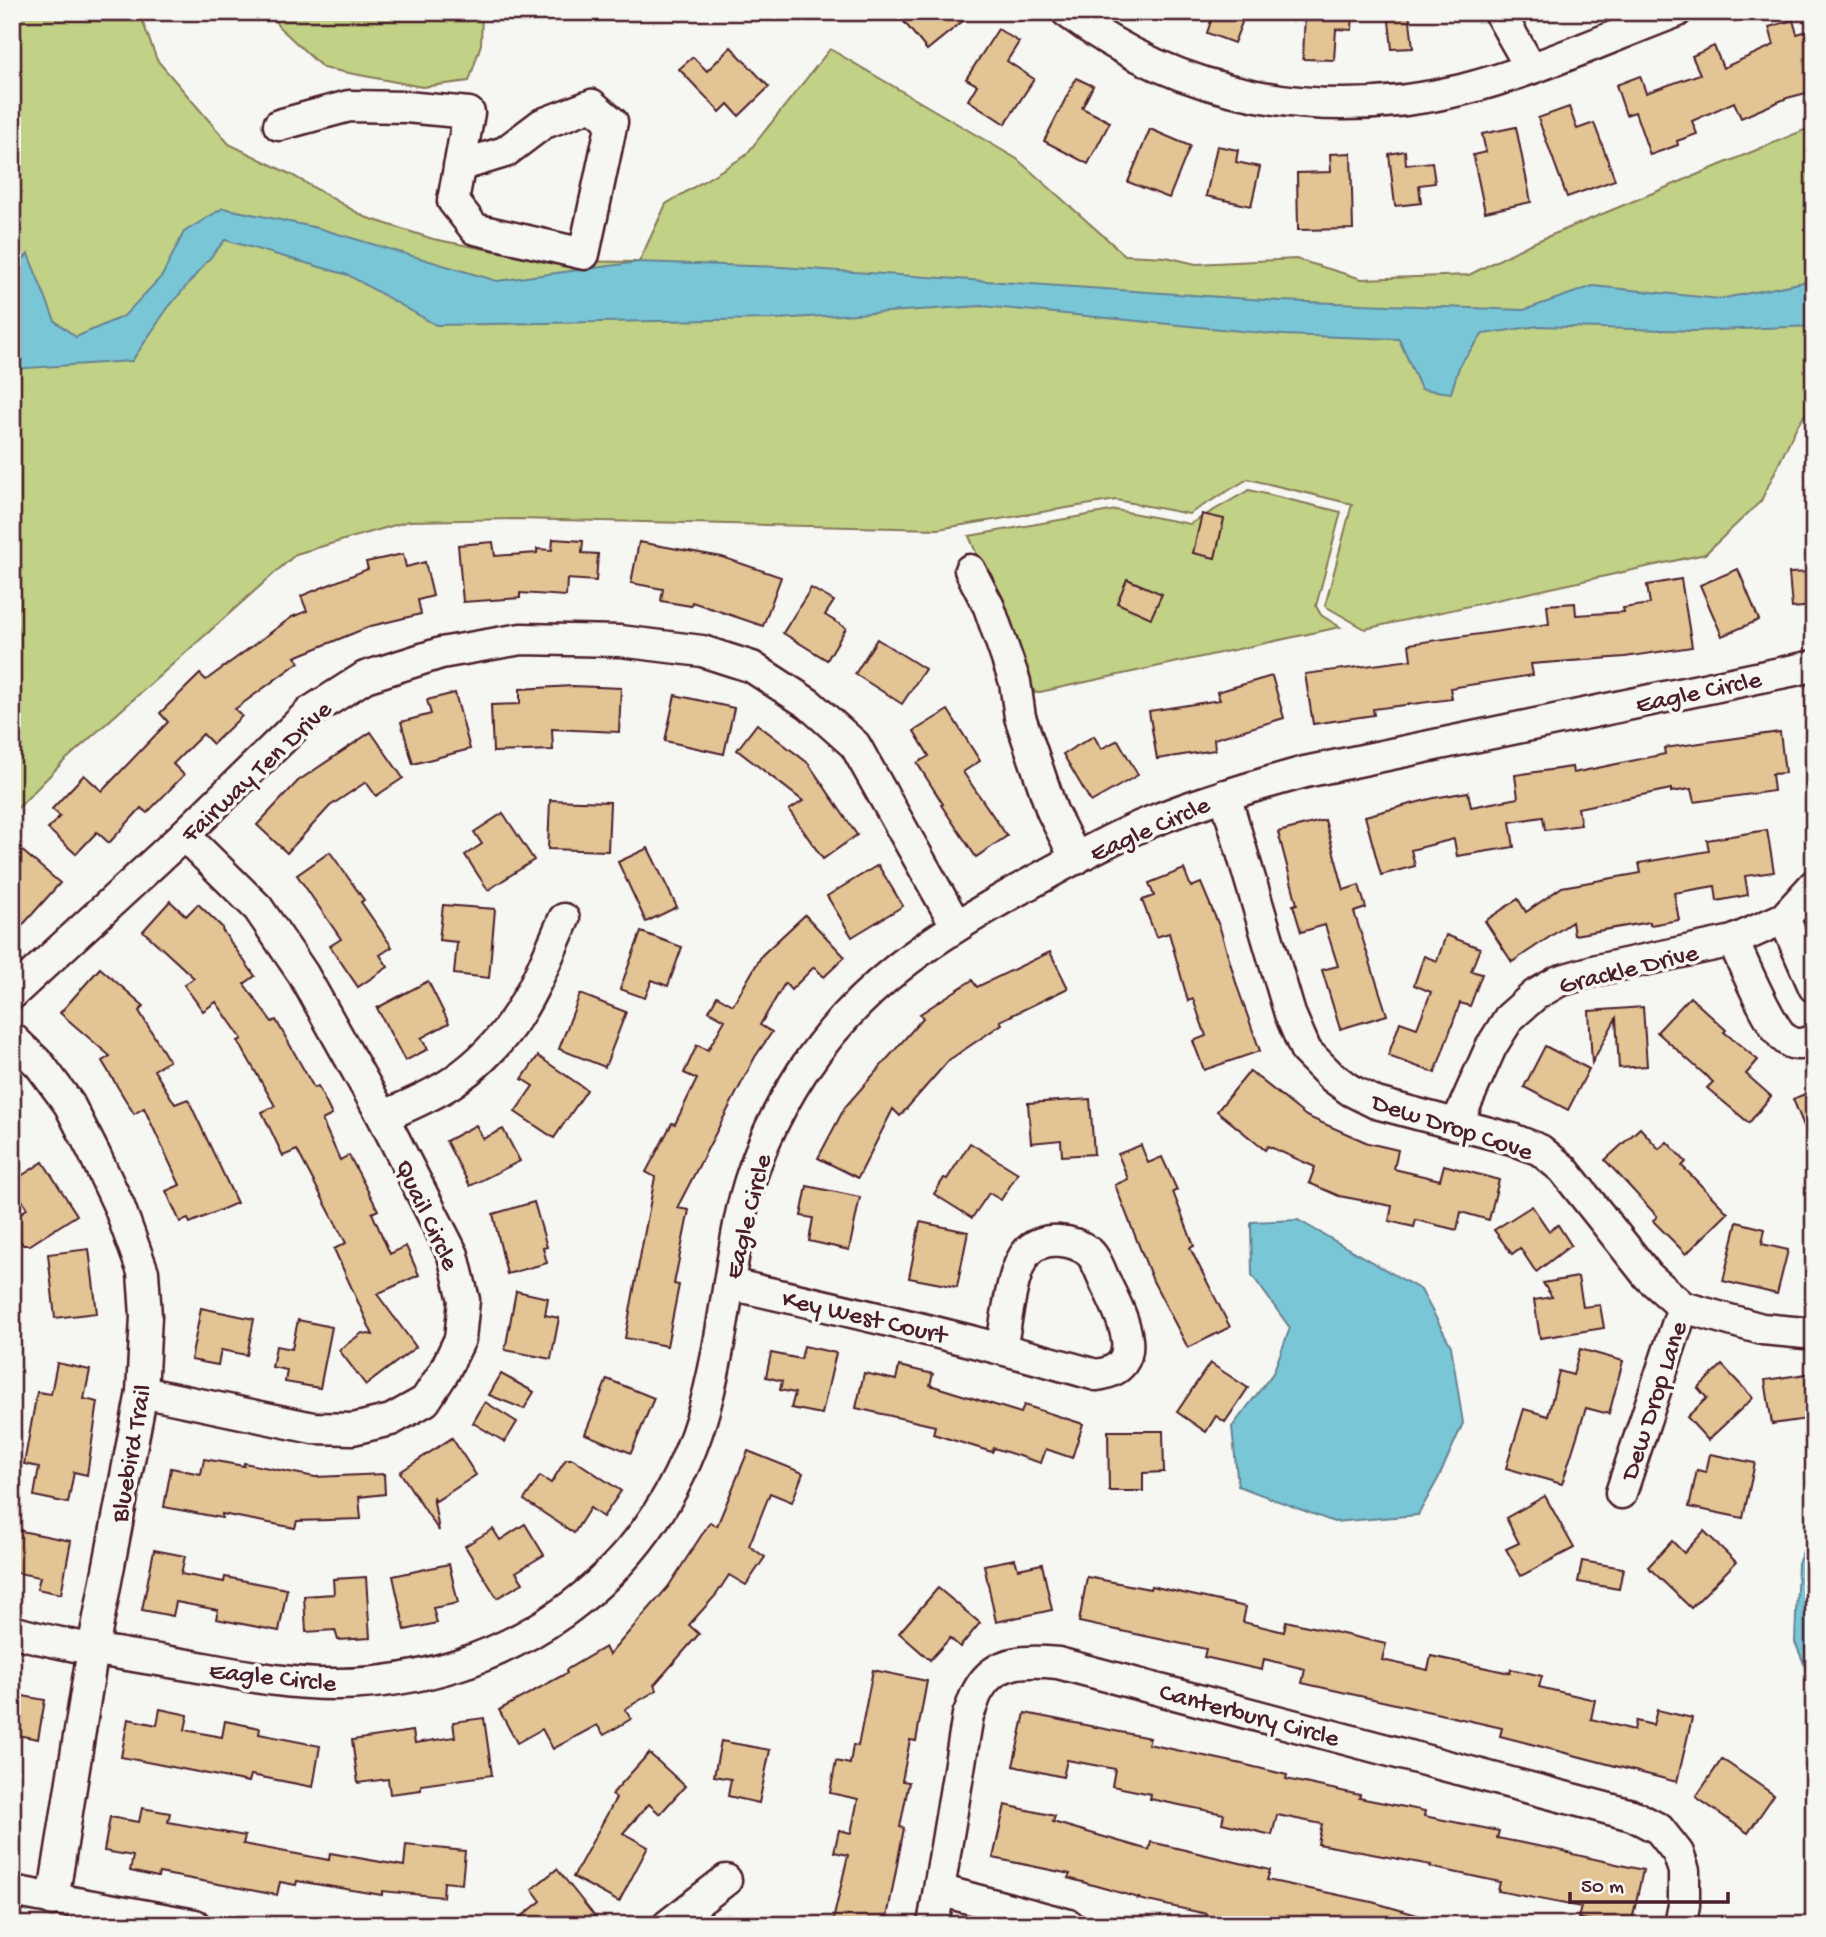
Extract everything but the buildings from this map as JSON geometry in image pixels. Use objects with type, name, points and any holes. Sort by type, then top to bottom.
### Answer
[{"type":"street","points":[[1067,12],[1097,35],[1197,81],[1252,97],[1308,103],[1415,98],[1462,89],[1530,68],[1676,12]]},
{"type":"street","points":[[1499,12],[1530,68]]},
{"type":"street","points":[[279,125],[349,106],[406,107],[469,113],[459,166],[453,201],[475,229],[584,254],[612,122],[592,105],[542,124],[505,152],[459,166]]},
{"type":"street","points":[[970,570],[989,607],[1015,682],[1020,717],[1052,811],[1076,859]]},
{"type":"street","name":"Fairway Ten Drive","points":[[12,994],[184,835],[310,712],[365,677],[441,653],[521,639],[620,641],[702,651],[752,667],[809,704],[855,745],[956,925]]},
{"type":"street","name":"Eagle Circle","points":[[12,1631],[93,1649],[280,1681],[336,1684],[397,1681],[488,1656],[530,1635],[574,1605],[612,1572],[646,1532],[669,1495],[689,1457],[712,1379],[743,1208],[756,1162],[779,1112],[802,1072],[831,1032],[862,998],[897,967],[956,925],[1076,859],[1149,822],[1225,795],[1306,772],[1814,666]]},
{"type":"street","name":"Dew Drop Cove","points":[[1225,795],[1290,1014],[1306,1051],[1331,1076],[1350,1090],[1376,1103],[1457,1124],[1540,1150],[1563,1169],[1648,1276],[1683,1307],[1762,1329],[1805,1333],[1814,1331]]},
{"type":"street","name":"Quail Circle","points":[[142,1392],[313,1428],[353,1429],[391,1420],[425,1401],[444,1372],[460,1339],[464,1300],[453,1255],[383,1117],[303,974],[258,908],[184,835]]},
{"type":"street","name":"Grackle Drive","points":[[1457,1124],[1491,1047],[1509,1018],[1535,995],[1559,981],[1597,970],[1732,942],[1784,918],[1814,885]]},
{"type":"street","points":[[1784,918],[1814,987]]},
{"type":"street","points":[[383,1117],[453,1082],[496,1047],[529,1000],[564,919]]},
{"type":"street","points":[[1732,942],[1775,1027],[1788,1042],[1802,1045],[1814,1040]]},
{"type":"street","name":"Bluebird Trail","points":[[12,1038],[40,1065],[69,1104],[119,1206],[143,1272],[146,1316],[142,1392],[93,1649],[53,1900]]},
{"type":"street","name":"Key West Court","points":[[729,1284],[1002,1348],[1096,1375],[1111,1373],[1125,1361],[1128,1343],[1122,1317],[1091,1253],[1068,1242],[1046,1241],[1029,1251],[1018,1269],[1002,1348]]},
{"type":"street","name":"Dew Drop Lane","points":[[1621,1493],[1683,1307]]},
{"type":"street","name":"Canterbury Circle","points":[[933,1925],[968,1715],[979,1687],[999,1669],[1027,1659],[1058,1663],[1632,1815],[1659,1829],[1678,1853],[1684,1871],[1684,1905],[1680,1925]]},
{"type":"street","points":[[668,1925],[726,1880]]},
{"type":"street","points":[[939,1890],[1069,1925]]},
{"type":"street","points":[[12,1891],[195,1925]]},
{"type":"green space","points":[[12,12],[139,12],[157,60],[229,144],[290,174],[365,217],[433,239],[546,261],[639,262],[666,204],[745,156],[830,49],[1017,159],[1125,255],[1166,257],[1196,264],[1296,259],[1362,279],[1469,275],[1530,244],[1814,126],[1814,401],[1796,428],[1761,501],[1705,554],[1365,629],[1325,606],[1352,504],[1248,479],[1189,514],[1116,500],[938,529],[516,519],[409,521],[296,554],[61,764],[12,814]]},
{"type":"green space","points":[[271,12],[482,12],[481,44],[469,81],[422,87],[323,68],[278,26]]},
{"type":"green space","points":[[1249,490],[1341,512],[1316,606],[1321,615],[1340,627],[1035,693],[969,536],[1116,510],[1190,524]]},
{"type":"water","points":[[223,208],[318,228],[497,281],[639,262],[781,267],[1280,301],[1524,310],[1593,286],[1720,299],[1814,280],[1814,326],[1695,331],[1538,326],[1483,334],[1460,364],[1451,393],[1421,389],[1399,339],[1283,335],[982,306],[777,319],[436,325],[348,275],[225,240],[167,309],[132,361],[12,369],[12,271],[28,254],[55,321],[76,337],[124,316],[162,276],[184,232]]},
{"type":"water","points":[[1298,1220],[1421,1290],[1451,1346],[1463,1423],[1439,1477],[1418,1515],[1334,1522],[1238,1486],[1232,1427],[1273,1373],[1290,1328],[1252,1275],[1251,1222]]},
{"type":"water","points":[[1814,1527],[1814,1687],[1795,1642],[1798,1563]]}]
